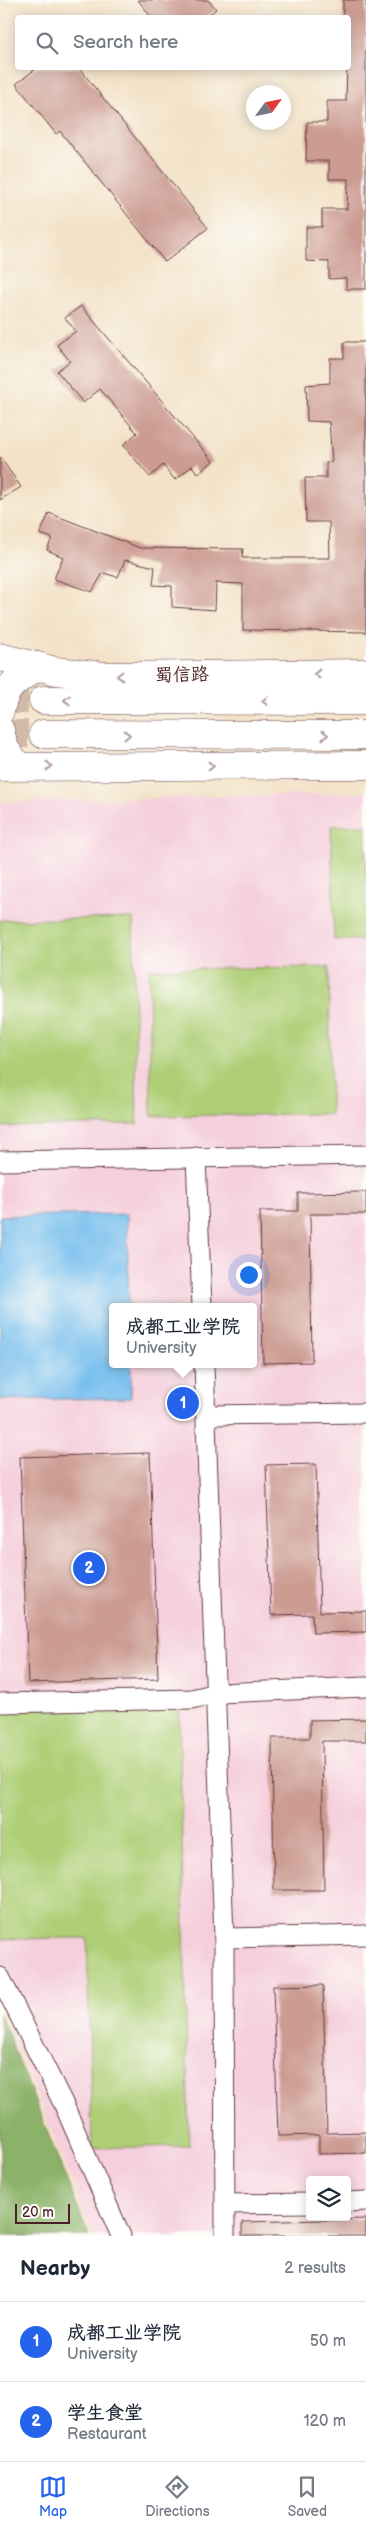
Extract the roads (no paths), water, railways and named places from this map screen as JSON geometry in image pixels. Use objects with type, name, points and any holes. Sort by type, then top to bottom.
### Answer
[{"type":"main road","name":"蜀信路","points":[[0,657],[56,671],[106,676],[366,673]]},
{"type":"main road","points":[[0,711],[3,695],[17,680],[38,666]]},
{"type":"main road","points":[[43,700],[366,701]]},
{"type":"main road","points":[[0,730],[9,767],[366,765]]},
{"type":"main road","points":[[43,734],[366,735]]},
{"type":"street","points":[[0,1161],[366,1155]]},
{"type":"street","points":[[196,1158],[202,1303]]},
{"type":"street","points":[[204,1368],[217,1693],[224,1938],[225,2236]]},
{"type":"street","points":[[206,1415],[366,1413]]},
{"type":"street","points":[[0,1703],[192,1699],[217,1693],[366,1687]]},
{"type":"street","points":[[224,1938],[366,1935]]},
{"type":"street","points":[[0,1977],[64,2105],[121,2236]]},
{"type":"street","points":[[351,2202],[366,2201]]},
{"type":"street","points":[[226,2204],[306,2202]]},
{"type":"water","points":[[127,1214],[129,1303],[109,1303],[109,1368],[131,1368],[131,1398],[0,1400],[0,1216]]},
{"type":"tunnel","points":[[0,700],[43,700]]},
{"type":"tunnel","points":[[0,734],[43,734]]},
{"type":"place","name":"成都工业学院","points":[[183,1403]]},
{"type":"place","name":"学生食堂","points":[[89,1568]]}]
